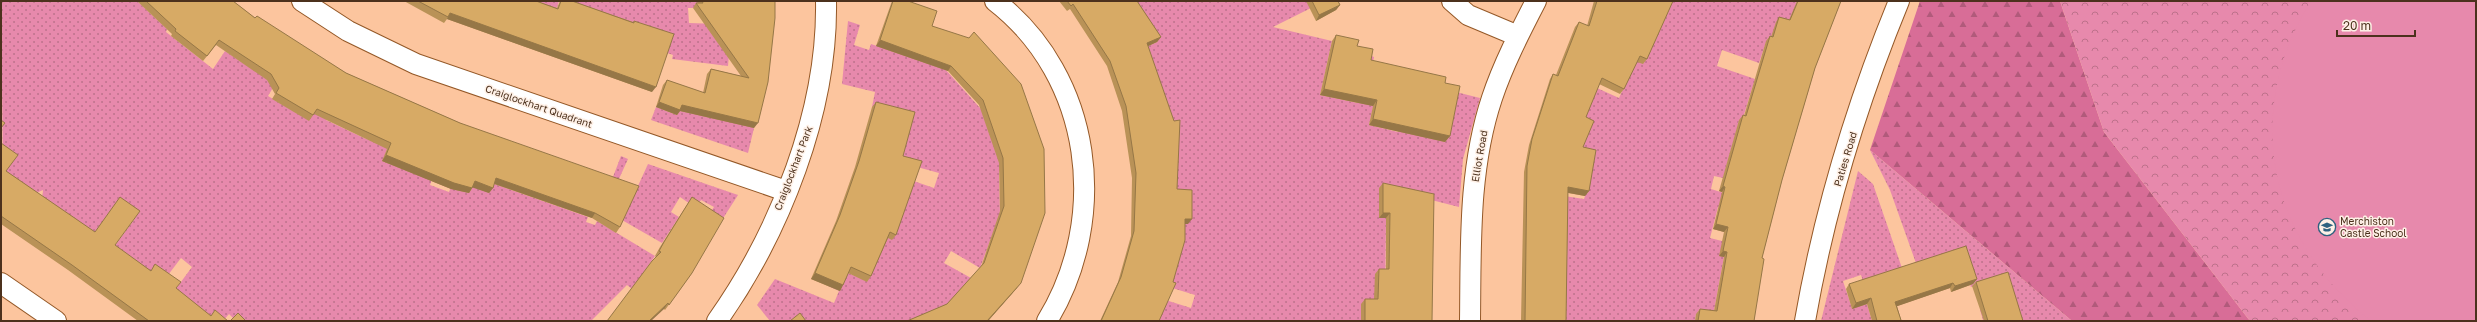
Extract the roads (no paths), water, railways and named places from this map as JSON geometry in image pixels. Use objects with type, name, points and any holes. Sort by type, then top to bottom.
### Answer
[{"type":"street","name":"Craiglockhart Quadrant","points":[[302,1],[348,30],[416,64],[786,191]]},
{"type":"street","name":"Craiglockhart Park","points":[[717,321],[747,273],[786,191],[810,126],[824,53],[826,1]]},
{"type":"street","points":[[995,1],[1020,24],[1053,68],[1065,92],[1082,145],[1085,172],[1083,227],[1068,280],[1047,321]]},
{"type":"street","points":[[1452,1],[1468,15],[1518,36]]},
{"type":"street","name":"Elliot Road","points":[[1470,321],[1471,218],[1476,166],[1492,98],[1518,36],[1536,1]]},
{"type":"street","name":"Paties Road","points":[[1805,321],[1825,226],[1861,107],[1899,1]]},
{"type":"street","points":[[1,283],[56,321]]},
{"type":"place","name":"Merchiston Castle School","points":[[2327,227]]}]
